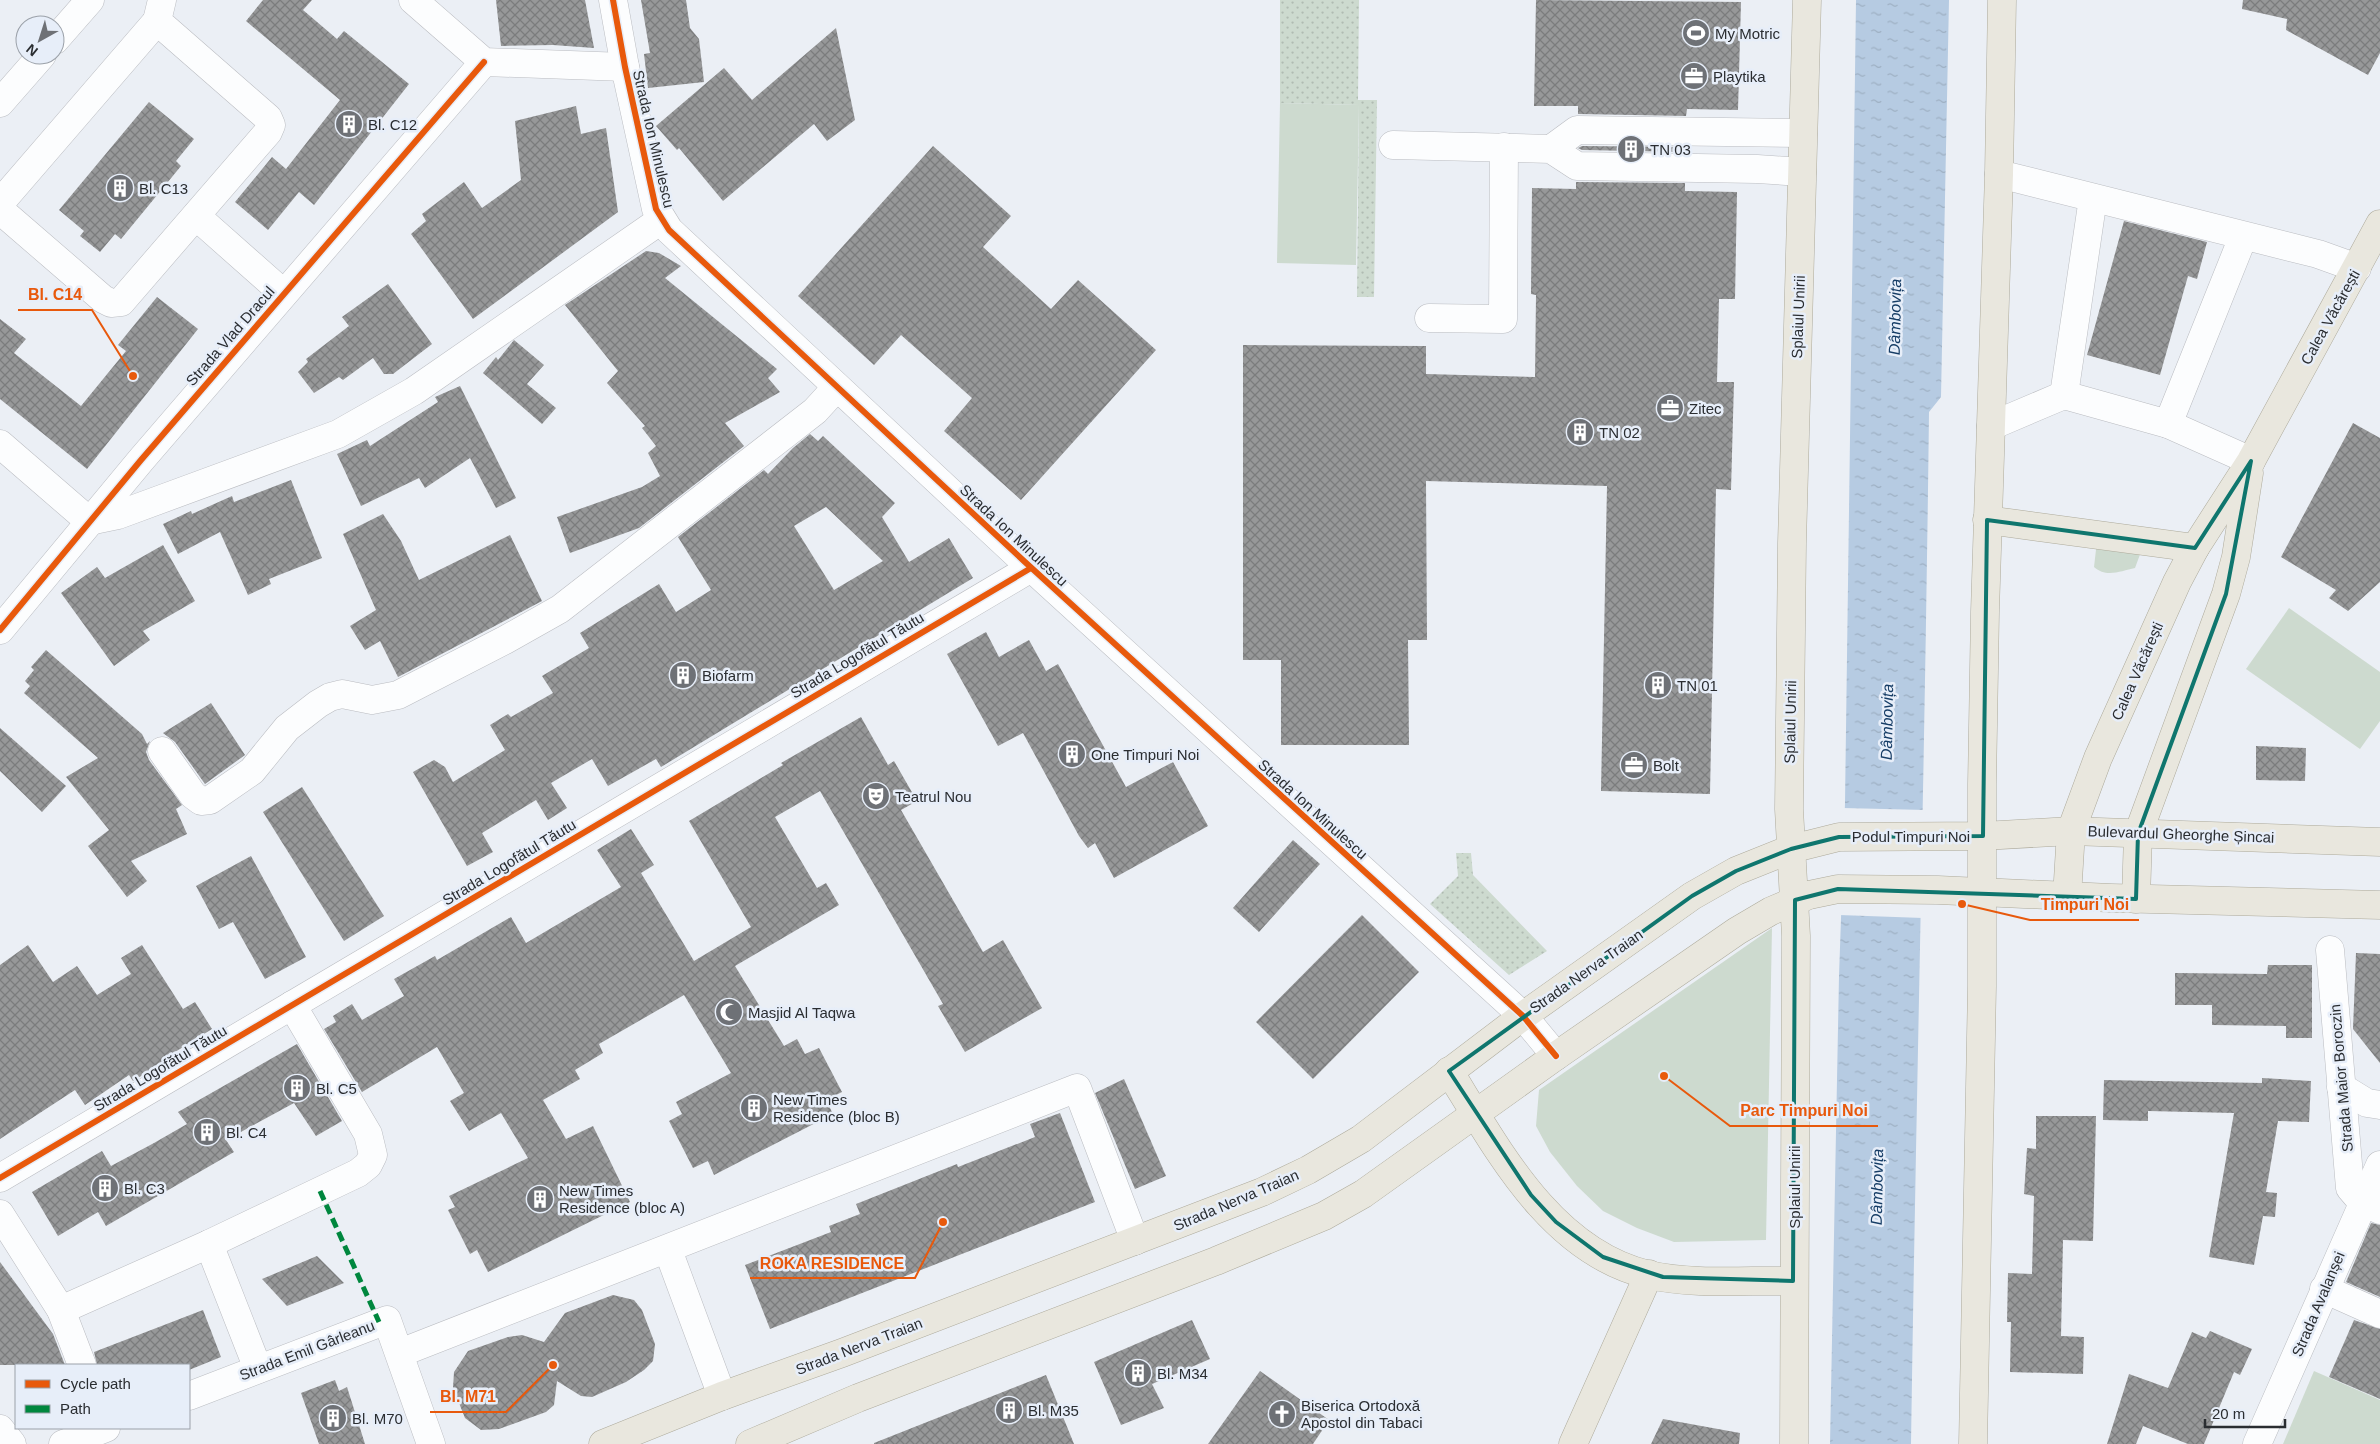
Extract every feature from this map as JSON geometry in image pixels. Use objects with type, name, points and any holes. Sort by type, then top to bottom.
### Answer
[{"type":"main road","name":"Splaiul Unirii","points":[[1794,1444],[1795,900],[1789,799],[1792,543],[1806,0]]},
{"type":"main road","points":[[1973,1444],[1983,893],[1987,520],[1999,174],[2002,0]]},
{"type":"main road","name":"Calea Văcărești","points":[[2067,896],[2071,830],[2102,749],[2177,582],[2195,548],[2251,461],[2380,224]]},
{"type":"main road","name":"Calea Văcărești","points":[[2136,899],[2138,834],[2226,594],[2236,557],[2251,461]]},
{"type":"main road","points":[[1987,520],[2195,548]]},
{"type":"main road","name":"Bulevardul Gheorghe Șincai","points":[[1983,836],[2071,830],[2380,842]]},
{"type":"main road","name":"Podul Timpuri Noi","points":[[1839,837],[1983,836]]},
{"type":"main road","name":"Strada Nerva Traian","points":[[602,1444],[722,1396],[842,1353],[1262,1192],[1308,1170],[1361,1139],[1523,1016],[1692,896],[1736,871],[1791,849],[1839,837]]},
{"type":"main road","points":[[750,1444],[858,1398],[1208,1264],[1324,1216],[1363,1194],[1556,1056],[1737,931],[1795,900],[1819,892],[1838,889],[1938,890],[2136,899],[2380,905]]},
{"type":"main road","points":[[1449,1071],[1531,1195],[1556,1222],[1603,1257],[1622,1266],[1649,1274],[1680,1279],[1793,1281]]},
{"type":"main road","points":[[1573,1444],[1649,1274]]},
{"type":"street","points":[[65,29],[90,0]]},
{"type":"street","points":[[413,0],[484,62],[625,67]]},
{"type":"street","name":"Strada Ion Minulescu","points":[[613,0],[625,67],[656,209],[661,220],[669,230],[836,388],[1031,568],[1523,1016],[1556,1056]]},
{"type":"street","points":[[0,203],[160,11],[268,118],[271,125],[268,132],[120,302],[111,303],[103,299],[0,210]]},
{"type":"street","name":"Strada Vlad Dracul","points":[[0,630],[89,521],[283,293],[484,62]]},
{"type":"street","points":[[0,104],[33,65]]},
{"type":"street","points":[[1551,149],[1578,130],[1803,133]]},
{"type":"street","points":[[1393,145],[1551,149],[1577,166],[1757,169],[1802,172]]},
{"type":"street","points":[[1429,318],[1502,318],[1504,147]]},
{"type":"street","points":[[1999,174],[2243,237],[2318,254],[2357,268]]},
{"type":"street","points":[[2064,395],[2093,198]]},
{"type":"street","points":[[196,216],[283,293]]},
{"type":"street","points":[[0,444],[89,521],[118,515],[338,434],[378,413],[414,392],[661,220]]},
{"type":"street","points":[[2168,424],[2243,237]]},
{"type":"street","points":[[162,751],[193,796],[201,801],[210,800],[252,771],[287,728],[324,700],[342,694],[372,700],[398,695],[560,609],[815,411],[836,388]]},
{"type":"street","points":[[1991,426],[2064,395],[2168,424],[2251,461]]},
{"type":"street","name":"Strada Logofătul Tăutu","points":[[0,1178],[1031,568]]},
{"type":"street","name":"Strada Maior Boroczin","points":[[2330,950],[2350,1188],[2371,1206]]},
{"type":"street","points":[[61,1310],[209,1244],[358,1173],[368,1165],[373,1155],[368,1134],[292,1005]]},
{"type":"street","points":[[2341,1087],[2367,1103],[2380,1105]]},
{"type":"street","points":[[400,1353],[668,1250],[1077,1088],[1135,1241]]},
{"type":"street","name":"Strada Avalanșei","points":[[2258,1444],[2324,1288],[2371,1206],[2380,1165]]},
{"type":"street","points":[[0,1214],[61,1310],[82,1364]]},
{"type":"street","points":[[209,1244],[258,1369]]},
{"type":"street","points":[[668,1250],[722,1396]]},
{"type":"street","points":[[2324,1288],[2380,1314]]},
{"type":"street","name":"Strada Emil Gârleanu","points":[[190,1396],[387,1320],[431,1444]]},
{"type":"street","points":[[0,1429],[12,1444]]},
{"type":"street","points":[[63,1444],[103,1429]]},
{"type":"highlighted area","points":[[2251,461],[2226,594],[2138,834],[2136,899],[1838,889],[1795,900],[1793,1281],[1663,1277],[1603,1257],[1556,1222],[1531,1195],[1449,1071],[1692,896],[1736,871],[1791,849],[1839,837],[1983,836],[1987,520],[2195,548]]},
{"type":"shaded area","points":[[1280,0],[1359,0],[1358,100],[1377,100],[1374,297],[1357,297],[1359,105],[1280,103]]},
{"type":"shaded area","points":[[1280,103],[1359,105],[1356,265],[1277,263]]},
{"type":"shaded area","points":[[2097,541],[2142,549],[2135,568],[2109,573],[2094,567]]},
{"type":"shaded area","points":[[2289,608],[2380,672],[2380,721],[2360,749],[2246,669]]},
{"type":"shaded area","points":[[1456,853],[1471,853],[1473,875],[1547,951],[1509,975],[1430,904],[1458,876]]},
{"type":"shaded area","points":[[1772,928],[1766,1240],[1674,1242],[1637,1228],[1603,1211],[1577,1186],[1550,1152],[1536,1126],[1539,1090]]},
{"type":"shaded area","points":[[2314,1371],[2380,1400],[2380,1444],[2283,1444]]},
{"type":"water","name":"Dâmbovița","points":[[1856,0],[1949,0],[1941,397],[1929,412],[1911,1444],[1830,1444],[1839,976],[1845,803]]},
{"type":"pier","points":[[1843,808],[1926,810],[1923,918],[1839,915]]},
{"type":"building","name":"Bl. C12","points":[[263,0],[312,0],[303,10],[337,39],[344,31],[409,84],[314,205],[299,192],[268,230],[235,202],[272,157],[286,169],[340,100],[246,21]]},
{"type":"building","points":[[496,0],[585,0],[594,48],[553,45],[501,46]]},
{"type":"building","points":[[641,0],[686,0],[690,28],[699,39],[704,82],[648,88],[644,54],[650,53]]},
{"type":"building","points":[[1536,0],[1741,2],[1738,110],[1687,109],[1686,116],[1578,114],[1578,106],[1534,106]]},
{"type":"building","points":[[2243,0],[2380,0],[2380,53],[2368,75],[2286,30],[2287,19],[2242,9]]},
{"type":"building","points":[[836,28],[855,120],[827,141],[814,124],[723,201],[679,148],[677,150],[656,126],[724,68],[752,100]]},
{"type":"building","name":"Bl. C13","points":[[149,102],[194,139],[176,161],[181,166],[121,239],[115,234],[100,252],[80,236],[84,231],[59,210]]},
{"type":"building","points":[[576,106],[581,134],[606,128],[618,212],[473,319],[411,234],[426,221],[422,214],[464,182],[482,208],[521,180],[515,121]]},
{"type":"building","points":[[933,146],[1011,216],[983,247],[1051,309],[1078,280],[1156,350],[1021,500],[944,431],[972,398],[901,335],[874,365],[798,296]]},
{"type":"building","points":[[1582,146],[1686,147],[1686,152],[1582,150],[1578,148]]},
{"type":"building","points":[[1576,182],[1685,183],[1685,191],[1737,192],[1735,299],[1719,299],[1717,382],[1734,382],[1731,490],[1716,489],[1710,794],[1601,791],[1607,486],[1426,481],[1427,640],[1408,640],[1409,745],[1281,745],[1281,660],[1243,660],[1243,345],[1426,346],[1426,374],[1535,377],[1536,295],[1531,294],[1532,188],[1576,189]]},
{"type":"building","points":[[2124,221],[2207,242],[2197,279],[2188,276],[2160,375],[2087,355]]},
{"type":"building","points":[[646,251],[659,253],[681,266],[665,278],[777,369],[768,378],[780,392],[725,423],[744,446],[639,528],[570,553],[557,517],[642,487],[660,476],[648,453],[656,446],[642,428],[645,426],[607,383],[618,371],[565,305]]},
{"type":"building","points":[[388,284],[432,344],[393,374],[384,374],[373,358],[343,380],[339,377],[314,393],[298,372],[308,362],[306,359],[349,326],[342,317]]},
{"type":"building","points":[[157,297],[198,329],[87,469],[0,399],[0,319],[26,339],[14,353],[81,406],[126,351],[118,345]]},
{"type":"building","points":[[514,340],[544,365],[527,384],[556,408],[542,424],[483,373],[496,357],[498,360]]},
{"type":"building","points":[[460,386],[516,498],[496,508],[470,458],[425,488],[419,478],[361,506],[337,454],[367,440],[370,446],[438,402],[435,397]]},
{"type":"building","points":[[2353,423],[2380,438],[2380,582],[2348,611],[2329,598],[2336,590],[2281,557]]},
{"type":"building","points":[[810,434],[818,441],[823,436],[895,503],[882,517],[909,562],[949,538],[973,578],[661,767],[656,759],[608,786],[592,759],[551,783],[567,808],[548,820],[536,800],[482,833],[493,852],[467,866],[413,772],[434,760],[445,767],[453,782],[505,750],[490,725],[508,714],[511,717],[553,693],[542,676],[589,648],[580,633],[659,584],[676,612],[711,590],[678,537],[764,470],[768,474],[793,448]],"holes":[[[826,507],[883,561],[834,590],[794,526]]]},
{"type":"building","points":[[291,480],[322,558],[269,579],[271,584],[248,595],[220,532],[178,554],[163,524],[191,511],[192,514],[232,496],[234,502]]},
{"type":"building","points":[[383,514],[401,541],[419,580],[510,535],[542,601],[398,677],[380,641],[365,650],[350,626],[376,610],[343,534]]},
{"type":"building","points":[[163,545],[195,601],[143,631],[150,640],[114,666],[61,593],[97,567],[105,578]]},
{"type":"building","name":"One Timpuri Noi","points":[[986,632],[999,657],[1029,640],[1046,671],[1058,664],[1126,787],[1173,762],[1208,826],[1114,878],[1095,843],[1088,848],[1079,836],[1023,733],[998,746],[947,654]]},
{"type":"building","points":[[46,650],[142,734],[147,744],[150,741],[146,752],[149,760],[182,805],[176,809],[187,834],[131,861],[147,881],[127,897],[88,846],[109,830],[66,777],[98,758],[24,693],[30,686],[25,681],[34,670],[31,667]]},
{"type":"building","points":[[211,703],[245,755],[205,784],[175,742],[163,733]]},
{"type":"building","points":[[861,717],[888,765],[894,761],[917,801],[901,810],[983,952],[1003,940],[1042,1008],[965,1052],[938,1006],[943,1004],[820,791],[775,817],[817,888],[826,883],[839,905],[735,966],[784,1046],[797,1039],[805,1054],[819,1048],[842,1092],[826,1100],[833,1114],[714,1175],[708,1161],[693,1168],[669,1121],[682,1114],[676,1102],[731,1073],[684,995],[599,1044],[603,1053],[575,1070],[580,1079],[543,1100],[566,1139],[593,1126],[630,1202],[488,1272],[477,1250],[470,1254],[448,1210],[455,1207],[449,1196],[528,1158],[501,1113],[469,1131],[450,1101],[464,1093],[437,1047],[362,1092],[324,1029],[336,1022],[333,1016],[352,1004],[362,1020],[404,996],[394,979],[435,956],[437,960],[511,917],[526,943],[621,887],[597,850],[631,829],[654,865],[641,873],[694,961],[751,927],[689,821],[783,765],[781,763]]},
{"type":"building","points":[[0,728],[66,786],[42,812],[0,771]]},
{"type":"building","points":[[2256,746],[2306,748],[2305,781],[2256,780]]},
{"type":"building","points":[[302,787],[384,916],[344,941],[263,812]]},
{"type":"building","points":[[1293,840],[1320,864],[1259,932],[1233,908]]},
{"type":"building","points":[[251,856],[306,957],[265,979],[233,922],[219,929],[196,886]]},
{"type":"building","points":[[1362,915],[1419,972],[1313,1079],[1256,1022]]},
{"type":"building","points":[[28,945],[53,982],[77,966],[97,995],[131,974],[121,958],[142,945],[183,1009],[195,1002],[212,1029],[175,1052],[177,1054],[133,1081],[129,1075],[85,1105],[75,1090],[0,1139],[0,965]]},
{"type":"building","points":[[2356,953],[2380,954],[2380,1063],[2353,1029]]},
{"type":"building","points":[[2268,965],[2312,965],[2312,1038],[2286,1038],[2286,1026],[2212,1025],[2212,1005],[2175,1005],[2175,973],[2267,974]]},
{"type":"building","points":[[297,1044],[342,1121],[316,1136],[294,1103],[226,1140],[234,1152],[106,1226],[98,1212],[58,1236],[32,1192],[102,1151],[111,1166],[154,1143],[187,1124],[178,1112]]},
{"type":"building","points":[[2262,1078],[2311,1081],[2309,1122],[2278,1121],[2266,1192],[2277,1193],[2275,1217],[2263,1216],[2254,1265],[2209,1257],[2234,1113],[2148,1111],[2148,1121],[2103,1120],[2104,1080],[2262,1083]]},
{"type":"building","points":[[1124,1079],[1166,1176],[1135,1189],[1095,1093]]},
{"type":"building","points":[[1060,1113],[1095,1202],[770,1329],[745,1265],[831,1232],[829,1226],[860,1214],[856,1204],[957,1164],[958,1167],[1035,1137],[1030,1124]]},
{"type":"building","points":[[2036,1116],[2096,1116],[2093,1241],[2063,1240],[2061,1336],[2084,1337],[2083,1374],[2010,1372],[2011,1322],[2007,1322],[2008,1273],[2032,1274],[2034,1196],[2024,1194],[2027,1148],[2036,1149]]},
{"type":"building","points":[[2371,1223],[2380,1225],[2380,1297],[2346,1282]]},
{"type":"building","points":[[317,1256],[344,1283],[287,1306],[262,1279]]},
{"type":"building","points":[[0,1262],[53,1334],[65,1364],[0,1365]]},
{"type":"building","points":[[613,1295],[634,1300],[642,1310],[655,1344],[653,1361],[644,1370],[626,1382],[592,1397],[581,1396],[557,1381],[554,1405],[546,1412],[499,1429],[481,1430],[465,1418],[453,1388],[454,1372],[468,1351],[508,1337],[522,1335],[544,1342],[565,1313]]},
{"type":"building","points":[[203,1310],[221,1357],[190,1370],[190,1364],[97,1364],[94,1352]]},
{"type":"building","name":"Bl. M34","points":[[1192,1320],[1210,1359],[1152,1384],[1164,1408],[1121,1425],[1094,1362]]},
{"type":"building","points":[[2354,1320],[2380,1329],[2380,1399],[2329,1377]]},
{"type":"building","points":[[2210,1331],[2252,1349],[2240,1375],[2234,1372],[2204,1444],[2188,1444],[2143,1426],[2136,1444],[2107,1444],[2129,1374],[2168,1388],[2192,1332],[2206,1338]]},
{"type":"building","name":"Biserica Ortodoxă Apostol din Tabaci","points":[[1260,1371],[1329,1420],[1313,1444],[1208,1444]]},
{"type":"building","name":"Bl. M35","points":[[1046,1375],[1074,1444],[874,1444],[874,1443]]},
{"type":"building","name":"Bl. M70","points":[[335,1380],[339,1391],[347,1387],[365,1444],[319,1444],[301,1393]]},
{"type":"building","points":[[1663,1419],[1740,1433],[1739,1444],[1651,1444]]},
{"type":"marked path","points":[[320,1191],[379,1322]]},
{"type":"cycle path","points":[[613,0],[625,67],[656,209],[669,230],[1025,562],[1523,1016],[1556,1056]]},
{"type":"cycle path","points":[[0,630],[141,460],[484,62]]},
{"type":"cycle path","points":[[0,1178],[1031,568]]},
{"type":"place","name":"My Motric","points":[[1696,33]]},
{"type":"place","name":"Playtika","points":[[1694,76]]},
{"type":"place","name":"Bl. C12","points":[[349,124]]},
{"type":"place","name":"TN 03","points":[[1631,149]]},
{"type":"place","name":"Bl. C13","points":[[120,188]]},
{"type":"place","name":"Bl. C14","points":[[133,376]]},
{"type":"place","name":"Zitec","points":[[1670,408]]},
{"type":"place","name":"TN 02","points":[[1580,432]]},
{"type":"place","name":"Biofarm","points":[[683,675]]},
{"type":"place","name":"TN 01","points":[[1658,685]]},
{"type":"place","name":"One Timpuri Noi","points":[[1072,754]]},
{"type":"place","name":"Bolt","points":[[1634,765]]},
{"type":"place","name":"Teatrul Nou","points":[[876,796]]},
{"type":"place","name":"Timpuri Noi","points":[[1962,904]]},
{"type":"place","name":"Masjid Al Taqwa","points":[[729,1012]]},
{"type":"place","name":"Parc Timpuri Noi","points":[[1664,1076]]},
{"type":"place","name":"Bl. C5","points":[[297,1088]]},
{"type":"place","name":"New Times Residence (bloc B)","points":[[754,1108]]},
{"type":"place","name":"Bl. C4","points":[[207,1132]]},
{"type":"place","name":"Bl. C3","points":[[105,1188]]},
{"type":"place","name":"New Times Residence (bloc A)","points":[[540,1199]]},
{"type":"place","name":"ROKA RESIDENCE","points":[[943,1222]]},
{"type":"place","name":"Bl. M71","points":[[553,1365]]},
{"type":"place","name":"Bl. M34","points":[[1138,1373]]},
{"type":"place","name":"Bl. M35","points":[[1009,1410]]},
{"type":"place","name":"Biserica Ortodoxă Apostol din Tabaci","points":[[1282,1414]]},
{"type":"place","name":"Bl. M70","points":[[333,1418]]}]
